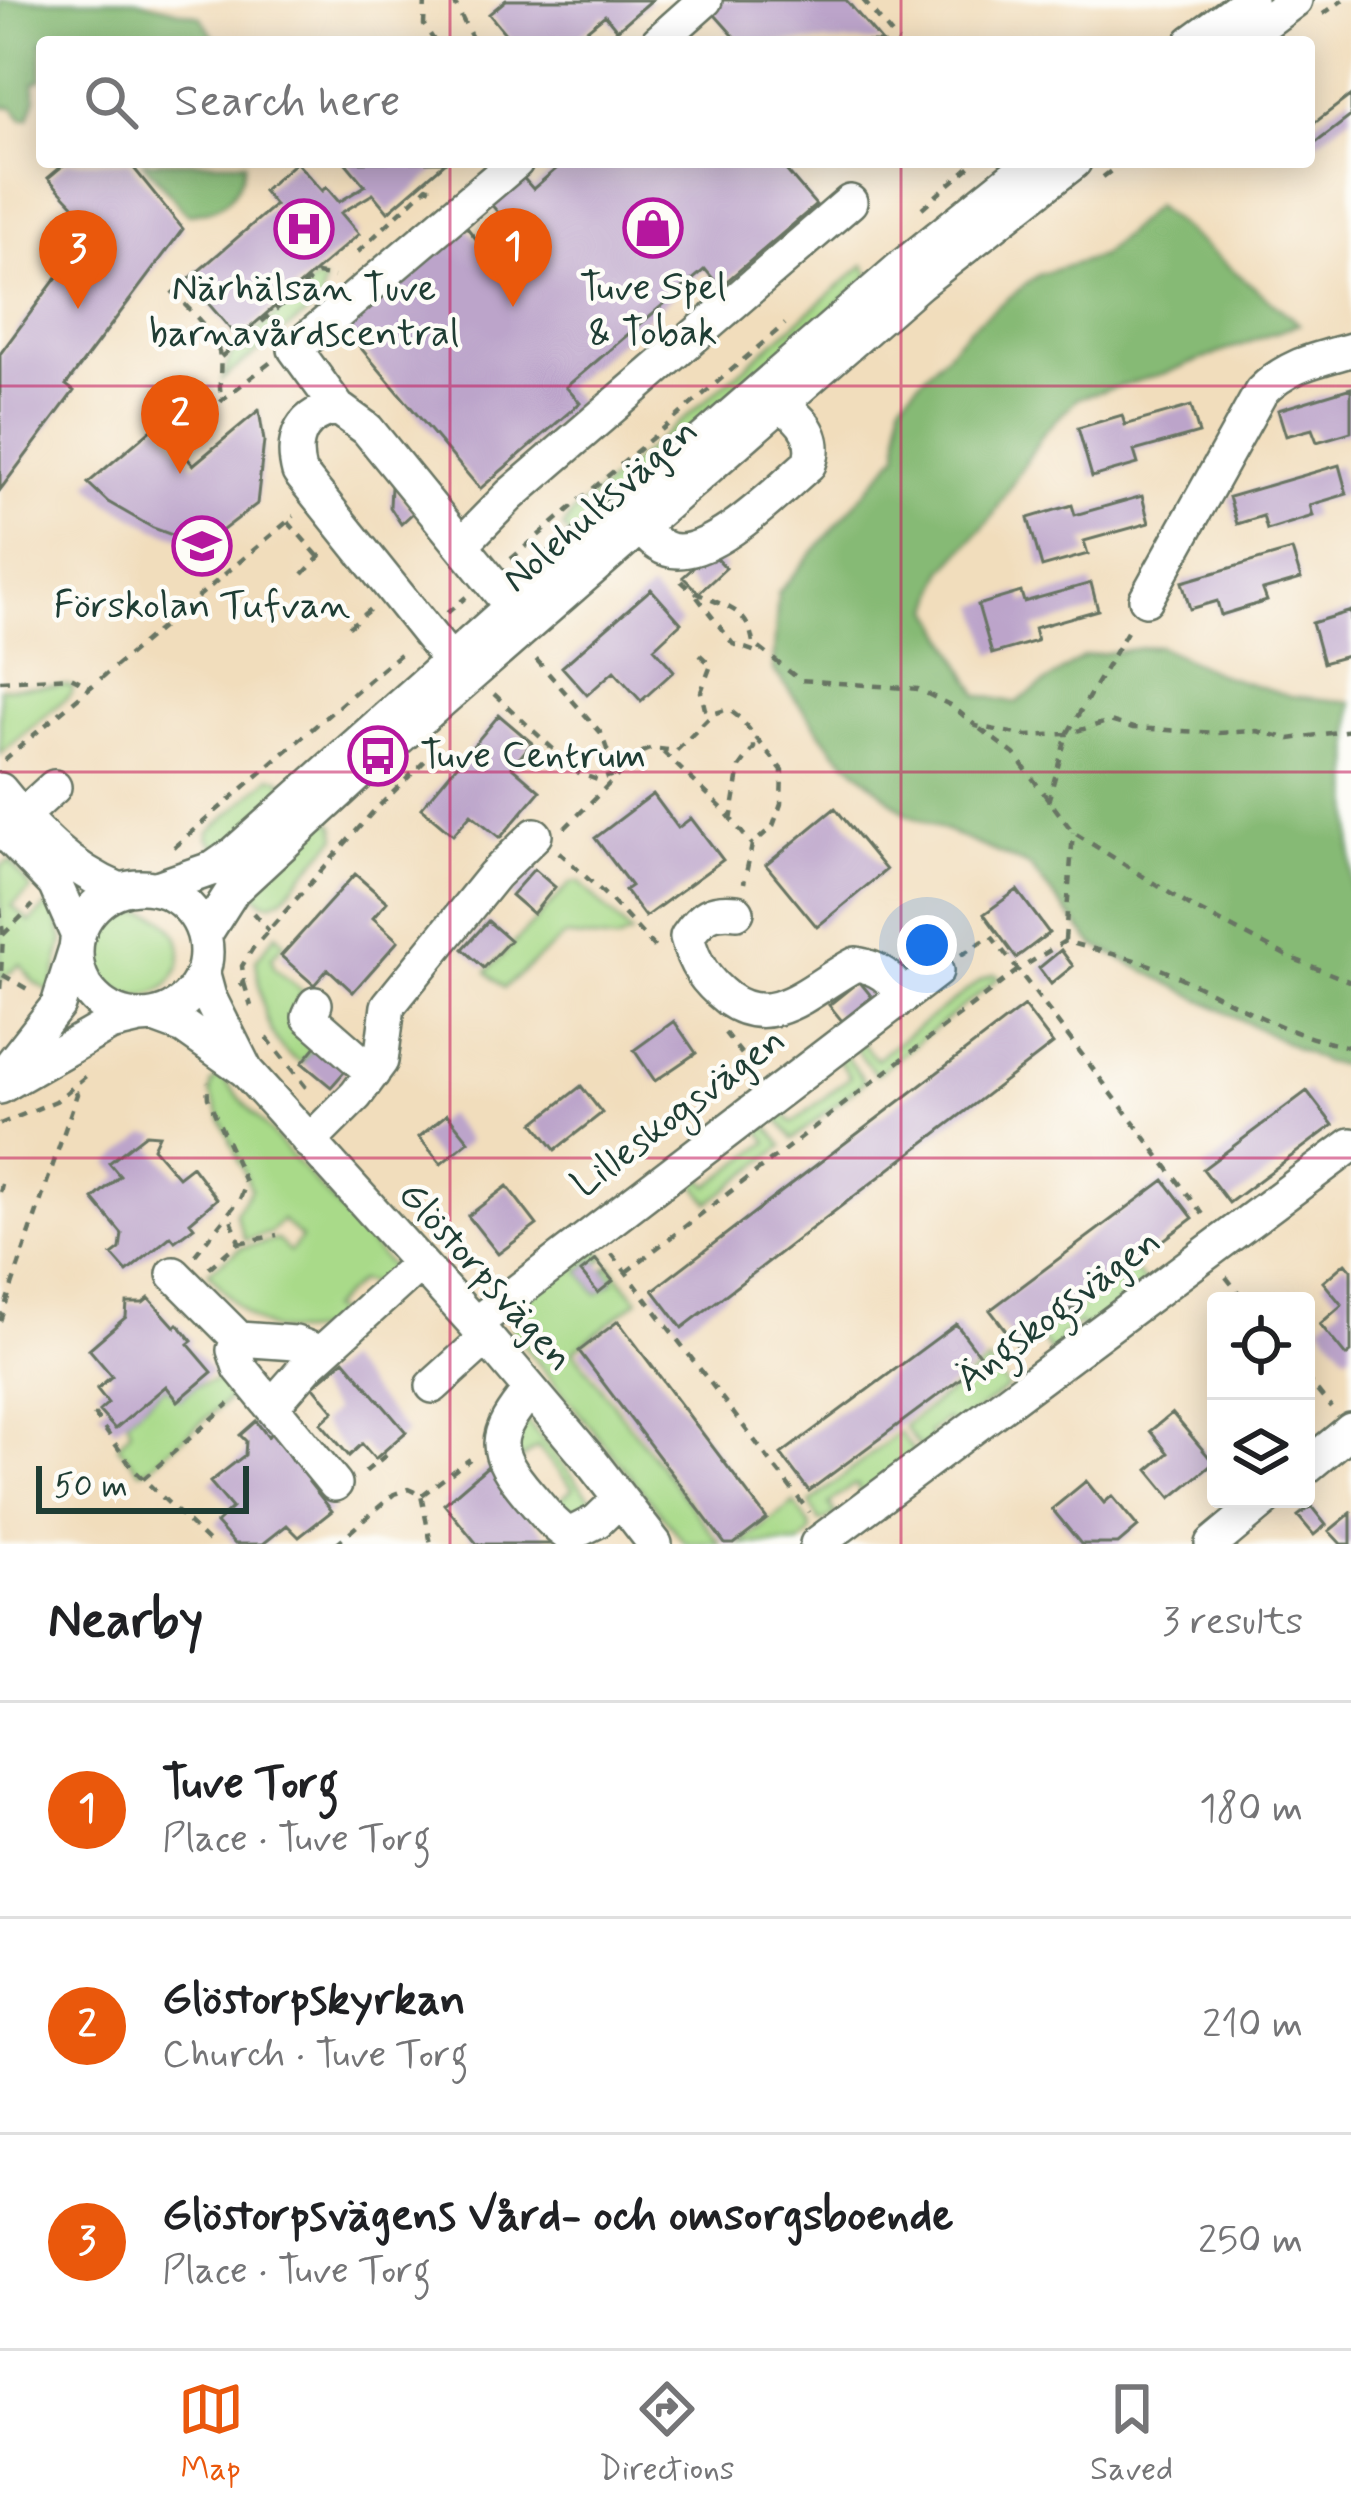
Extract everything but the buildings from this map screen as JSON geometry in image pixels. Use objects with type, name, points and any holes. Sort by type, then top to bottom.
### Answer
[{"type":"street","points":[[1200,36],[1250,0]]},
{"type":"street","points":[[1247,36],[1294,0]]},
{"type":"street","points":[[665,36],[697,8]]},
{"type":"street","points":[[510,168],[296,349],[338,408],[367,429],[529,626]]},
{"type":"street","name":"Nolehultsvägen","points":[[769,399],[904,265],[1025,168]]},
{"type":"street","name":"Nolehultsvägen","points":[[205,934],[233,890],[472,685],[634,517],[769,399],[919,283],[1082,174]]},
{"type":"street","points":[[462,544],[510,495],[850,202]]},
{"type":"street","points":[[1146,599],[1261,392],[1295,365],[1351,350]]},
{"type":"street","points":[[634,517],[659,546],[677,551],[738,526],[808,464],[812,455],[812,440],[802,422],[769,399]]},
{"type":"street","points":[[338,408],[322,410],[299,430],[295,444],[299,472],[472,685]]},
{"type":"street","name":"Nolehultsvägen","points":[[120,890],[158,888],[200,874],[472,685]]},
{"type":"street","points":[[9,825],[54,787]]},
{"type":"street","points":[[0,790],[9,825],[55,884],[77,942],[80,975],[94,998],[120,1014],[147,1017]]},
{"type":"street","points":[[0,1083],[58,1005],[89,912],[120,890],[9,825]]},
{"type":"street","points":[[309,1142],[381,1061],[388,1006],[494,875],[542,840]]},
{"type":"street","points":[[0,1083],[110,1024],[178,1006],[203,975],[205,934],[190,908],[158,888]]},
{"type":"street","points":[[737,912],[718,910],[699,919],[687,937],[694,962],[711,986],[739,1007],[766,1014],[856,964],[876,967],[904,996]]},
{"type":"street","name":"Lilleskogsvägen","points":[[433,1386],[480,1331],[594,1231],[936,971]]},
{"type":"street","name":"Glöstorpsvägen","points":[[203,975],[246,1070],[480,1331],[655,1544]]},
{"type":"street","points":[[315,1004],[309,1017],[373,1073]]},
{"type":"street","name":"Glöstorpsvägen","points":[[147,1017],[170,1019],[246,1070]]},
{"type":"street","name":"Ängskogsvägen","points":[[822,1540],[1351,1145]]},
{"type":"street","points":[[263,1394],[321,1353],[418,1265]]},
{"type":"street","points":[[184,1266],[238,1339],[295,1343],[321,1353]]},
{"type":"street","points":[[238,1339],[234,1350],[240,1367],[347,1481]]},
{"type":"street","points":[[530,1390],[512,1414],[498,1451],[505,1466],[556,1527],[569,1535],[597,1521],[620,1499]]},
{"type":"street","points":[[1315,1460],[1350,1431]]},
{"type":"street","points":[[1211,1544],[1255,1508]]},
{"type":"path","points":[[425,0],[424,25],[431,36]]},
{"type":"path","points":[[453,0],[471,36]]},
{"type":"path","points":[[863,0],[893,36]]},
{"type":"path","points":[[914,214],[968,168]]},
{"type":"path","points":[[356,259],[359,247],[428,187],[436,189],[456,213]]},
{"type":"path","points":[[221,357],[317,274],[333,278],[344,268]]},
{"type":"path","points":[[172,291],[214,341],[221,357],[218,386],[222,400]]},
{"type":"path","points":[[166,853],[795,316]]},
{"type":"path","points":[[187,444],[222,400],[296,349]]},
{"type":"path","points":[[0,763],[305,507]]},
{"type":"path","points":[[288,522],[319,557]]},
{"type":"path","points":[[680,580],[733,644],[765,655]]},
{"type":"path","points":[[697,597],[742,614],[750,623],[753,643],[800,680],[918,689],[952,706],[1014,754],[1073,832],[1190,906],[1289,958],[1351,982]]},
{"type":"path","points":[[1048,802],[1067,734],[1146,599]]},
{"type":"path","points":[[529,626],[534,658],[601,733],[616,774]]},
{"type":"path","points":[[700,655],[711,665],[701,692],[707,720]]},
{"type":"path","points":[[0,682],[70,677],[90,687]]},
{"type":"path","points":[[472,685],[505,684]]},
{"type":"path","points":[[472,685],[580,774],[598,780],[616,774]]},
{"type":"path","points":[[657,949],[613,902],[542,840],[640,753],[652,748],[676,752],[691,732],[728,709],[782,770],[781,804],[773,826],[752,845],[737,912]]},
{"type":"path","points":[[976,726],[1027,736],[1067,734],[1110,721],[1133,728],[1257,731],[1290,739],[1351,730]]},
{"type":"path","points":[[731,821],[740,767],[754,748],[754,738]]},
{"type":"path","points":[[214,1008],[244,983],[242,966],[253,948],[372,813],[437,748]]},
{"type":"path","points":[[663,752],[752,845]]},
{"type":"path","points":[[1065,941],[1073,832]]},
{"type":"path","points":[[3,935],[55,884]]},
{"type":"path","points":[[0,908],[0,992]]},
{"type":"path","points":[[936,971],[991,936],[1223,1240]]},
{"type":"path","points":[[626,1272],[1018,970],[1065,941],[1161,969],[1254,1015],[1323,1042],[1351,1047]]},
{"type":"path","points":[[724,1032],[773,1095]]},
{"type":"path","points":[[0,1124],[44,1108],[89,1074]]},
{"type":"path","points":[[184,1266],[229,1213],[246,1184],[208,1098],[206,1082],[211,1074]]},
{"type":"path","points":[[0,1321],[77,1094],[74,1087]]},
{"type":"path","points":[[229,1213],[238,1243]]},
{"type":"path","points":[[594,1231],[822,1540]]},
{"type":"path","points":[[184,1266],[208,1270],[238,1243],[278,1235]]},
{"type":"path","points":[[1315,1388],[1350,1431]]},
{"type":"path","points":[[142,1478],[263,1394]]},
{"type":"path","points":[[94,1414],[112,1445],[211,1544]]},
{"type":"path","points":[[347,1481],[391,1450]]},
{"type":"path","points":[[421,1495],[472,1457],[498,1451]]},
{"type":"path","points":[[336,1544],[394,1494],[408,1489],[421,1495]]},
{"type":"path","points":[[421,1495],[431,1544]]},
{"type":"green space","points":[[0,0],[135,0],[200,16],[213,36],[36,36],[36,98],[29,118],[23,119],[13,107],[0,107]]},
{"type":"green space","points":[[148,168],[243,168],[227,200],[210,210],[187,214]]},
{"type":"green space","points":[[1155,206],[1299,324],[1165,373],[1078,398],[1044,432],[991,518],[944,570],[932,609],[978,695],[1016,703],[1084,656],[1158,646],[1224,676],[1291,696],[1351,702],[1351,1067],[1324,1062],[1094,945],[1029,866],[908,815],[834,750],[773,669],[778,593],[898,454],[901,401],[970,328],[1038,275],[1101,256]]},
{"type":"green space","points":[[864,265],[870,275],[575,541],[563,528],[571,515]]},
{"type":"green space","points":[[315,280],[324,281],[321,303],[222,379],[233,351],[287,305],[300,305],[307,299],[306,288]]},
{"type":"green space","points":[[0,688],[73,688],[71,694],[0,754]]},
{"type":"green space","points":[[271,777],[279,778],[292,792],[221,853],[208,838],[209,832]]},
{"type":"green space","points":[[326,817],[335,825],[337,837],[283,897],[271,903],[262,901],[250,888]]},
{"type":"green space","points":[[10,861],[31,889],[12,906],[30,922],[52,901],[63,940],[51,992],[34,982],[20,964],[0,981],[1,866]]},
{"type":"green space","points":[[579,882],[631,934],[617,941],[564,936],[504,988],[487,972],[571,883]]},
{"type":"green space","points":[[139,912],[169,924],[181,954],[169,984],[139,996],[109,984],[97,954],[109,924]]},
{"type":"green space","points":[[276,934],[285,943],[272,957],[274,968],[307,995],[302,1031],[317,1045],[302,1063],[279,1045],[262,1004],[256,960]]},
{"type":"green space","points":[[995,974],[1000,977],[876,1075],[852,1044],[858,1039],[876,1059]]},
{"type":"green space","points":[[842,1051],[865,1081],[793,1139],[769,1108],[775,1103],[793,1123],[850,1077],[836,1056]]},
{"type":"green space","points":[[220,1076],[397,1274],[382,1287],[359,1281],[329,1309],[348,1317],[338,1323],[303,1332],[266,1326],[243,1311],[208,1272],[241,1248],[277,1240],[290,1252],[301,1238],[282,1220],[270,1233],[245,1240],[235,1213],[251,1189],[210,1093],[212,1082]]},
{"type":"green space","points":[[759,1116],[783,1146],[709,1203],[686,1172],[692,1166],[709,1186],[768,1142],[753,1121]]},
{"type":"green space","points":[[595,1245],[605,1258],[598,1263],[594,1259],[580,1271],[597,1294],[614,1282],[604,1269],[610,1265],[638,1300],[573,1351],[720,1544],[686,1544],[512,1331],[515,1302]]},
{"type":"green space","points":[[1131,1266],[1146,1284],[1085,1330],[1079,1323],[1060,1337],[1065,1345],[1052,1354],[1039,1336]]},
{"type":"green space","points":[[989,1362],[1008,1388],[954,1427],[947,1419],[929,1433],[933,1441],[920,1448],[904,1426]]},
{"type":"green space","points":[[229,1377],[240,1389],[146,1470],[140,1471],[118,1446],[131,1430],[127,1419],[166,1386],[179,1400],[196,1386]]},
{"type":"green space","points":[[524,1418],[589,1496],[593,1506],[582,1523],[553,1505],[573,1488],[537,1447],[516,1464],[510,1455]]},
{"type":"green space","points":[[899,1432],[916,1454],[860,1499],[858,1485],[853,1485],[829,1504],[836,1515],[820,1522],[810,1503]]},
{"type":"green space","points":[[794,1503],[811,1527],[799,1544],[740,1544]]},
{"type":"place","name":"Tuve Spel & Tobak","points":[[653,228]]},
{"type":"place","name":"Närhälsan Tuve barnavårdscentral","points":[[304,229]]},
{"type":"place","name":"Tuve Torg","points":[[513,307]]},
{"type":"place","name":"Glöstorpsvägens Vård- och omsorgsboende","points":[[78,309]]},
{"type":"place","name":"Glöstorpskyrkan","points":[[180,474]]},
{"type":"place","name":"Förskolan Tufvan","points":[[202,546]]},
{"type":"place","name":"Tuve Centrum","points":[[378,756]]}]
